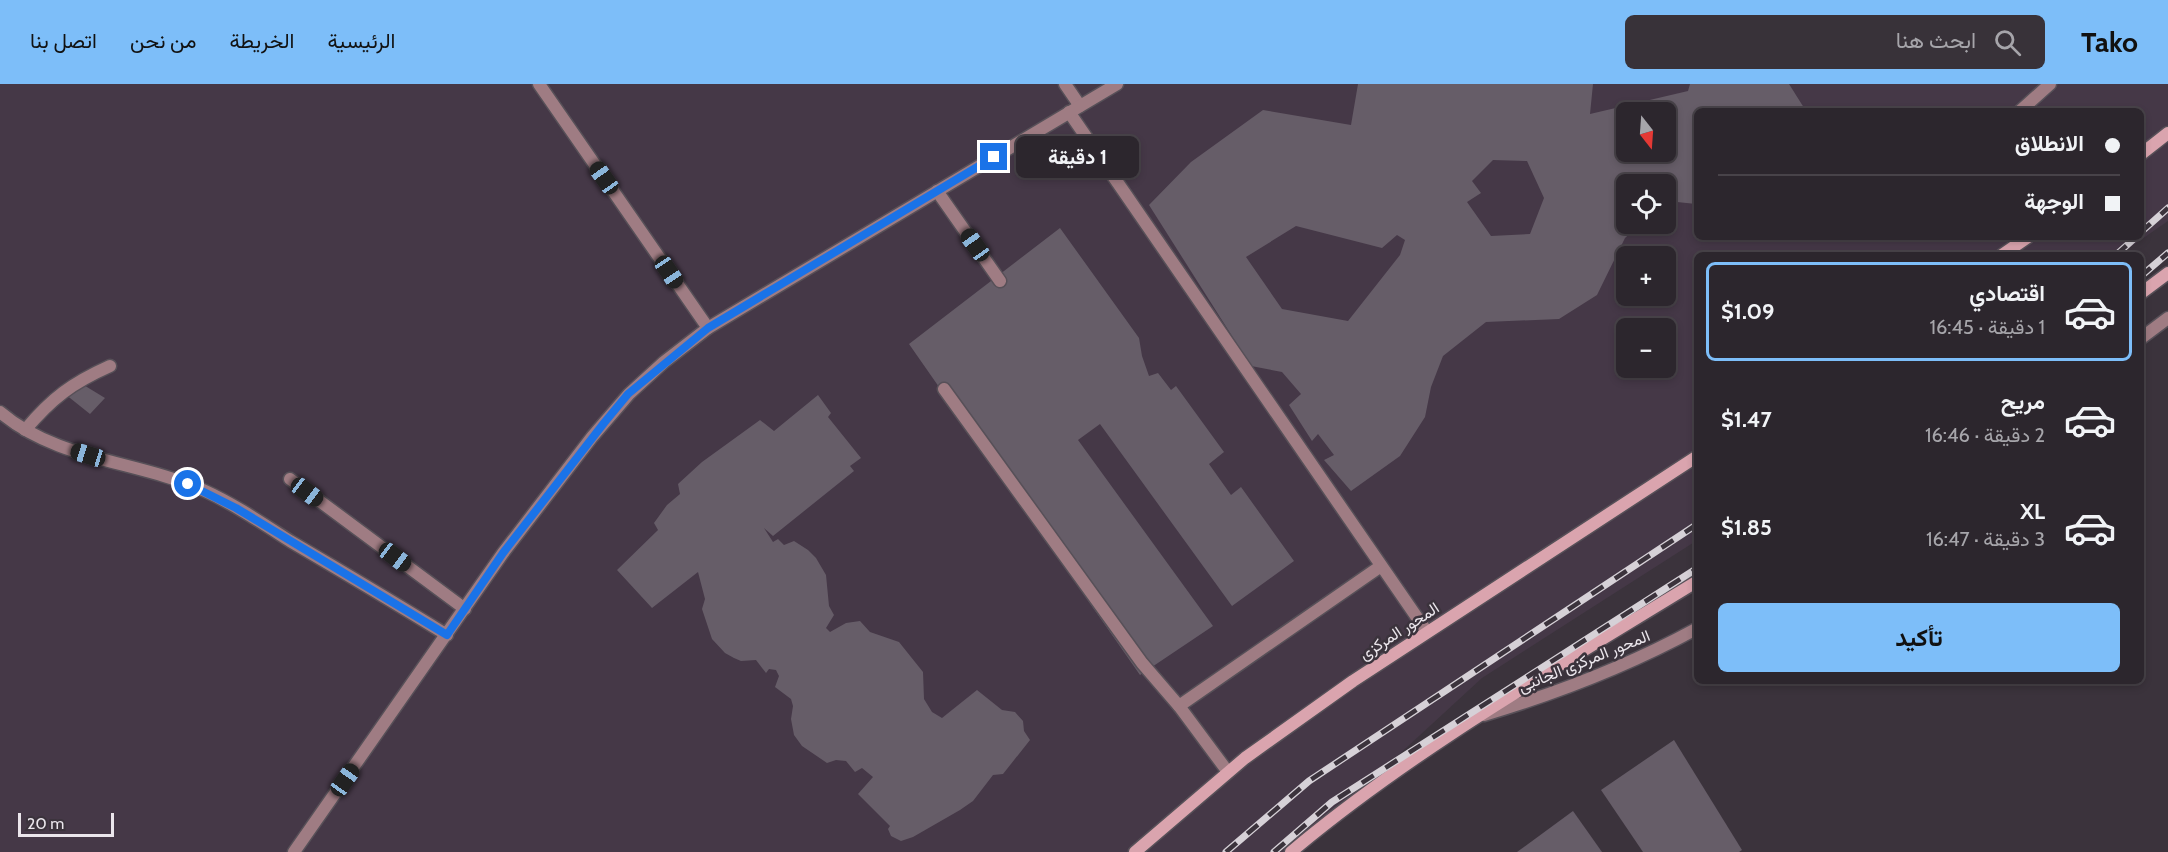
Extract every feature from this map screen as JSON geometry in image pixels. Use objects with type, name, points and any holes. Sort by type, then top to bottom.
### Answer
[{"type":"main road","points":[[2144,152],[2168,133]]},
{"type":"main road","points":[[2006,252],[2024,240]]},
{"type":"main road","points":[[2144,291],[2168,273]]},
{"type":"main road","name":"المحور المركزى","points":[[1135,852],[1228,772],[1353,681],[1694,458]]},
{"type":"main road","points":[[1291,852],[1390,776],[1480,716],[1694,583]]},
{"type":"street","points":[[539,84],[708,328]]},
{"type":"street","points":[[1065,84],[1080,106]]},
{"type":"street","points":[[294,852],[503,553],[628,394],[708,328],[1117,84]]},
{"type":"street","points":[[2023,108],[2050,84]]},
{"type":"street","points":[[1069,112],[1427,632]]},
{"type":"street","points":[[937,191],[1000,281]]},
{"type":"street","points":[[2144,336],[2168,318]]},
{"type":"street","points":[[26,430],[43,409],[63,391],[110,366]]},
{"type":"street","points":[[944,389],[1142,663],[1179,706],[1228,772]]},
{"type":"street","points":[[0,412],[26,430],[72,450],[138,467],[205,491],[447,635]]},
{"type":"street","points":[[290,478],[465,609]]},
{"type":"street","points":[[1179,706],[1381,566]]},
{"type":"street","name":"المحور المركزى الجانبى","points":[[1480,716],[1541,698],[1600,676],[1658,650],[1694,630]]},
{"type":"shaded area","points":[[0,84],[2168,84],[2168,221],[2144,238],[2144,108],[1694,108],[1694,240],[2141,240],[2123,252],[1694,252],[1694,542],[1482,678],[1293,852],[0,852]]},
{"type":"building","points":[[1358,84],[1593,84],[1590,114],[1616,108],[1616,162],[1676,162],[1676,102],[1641,102],[1688,91],[1690,84],[1789,84],[1804,108],[1694,108],[1694,204],[1676,202],[1676,174],[1616,174],[1616,234],[1629,234],[1621,246],[1616,246],[1616,256],[1597,295],[1559,319],[1486,322],[1443,356],[1431,387],[1425,417],[1400,456],[1351,491],[1324,460],[1334,455],[1318,434],[1312,441],[1289,405],[1301,394],[1282,372],[1251,366],[1149,205],[1191,162],[1263,110],[1351,125]],"holes":[[[1493,160],[1527,161],[1544,198],[1530,234],[1491,236],[1467,202],[1481,193],[1472,181]],[[1296,226],[1382,248],[1397,235],[1405,240],[1400,255],[1348,321],[1282,309],[1246,257]]]},
{"type":"building","points":[[1060,228],[1139,338],[1149,376],[1158,373],[1171,390],[1176,386],[1224,452],[1209,464],[1231,495],[1241,487],[1294,561],[1232,606],[1100,424],[1078,440],[1213,626],[1140,675],[909,344]]},
{"type":"building","points":[[82,384],[105,398],[90,414],[65,394]]},
{"type":"building","points":[[818,395],[831,413],[828,417],[861,458],[850,466],[854,471],[773,536],[764,528],[773,542],[778,539],[784,545],[794,541],[816,558],[826,575],[829,606],[834,615],[826,628],[830,632],[846,623],[860,621],[870,632],[899,642],[923,672],[924,699],[932,712],[942,718],[977,690],[1002,710],[1015,712],[1023,721],[1024,731],[1030,740],[1003,774],[993,775],[973,801],[913,837],[901,841],[891,836],[888,829],[890,826],[858,794],[873,777],[862,768],[855,772],[846,761],[836,760],[827,763],[802,746],[794,735],[791,699],[775,687],[779,676],[776,670],[769,669],[766,673],[756,660],[741,661],[734,658],[725,653],[712,639],[702,609],[705,599],[698,572],[652,608],[617,570],[658,530],[654,523],[667,505],[680,494],[678,484],[702,462],[760,420],[774,431]]},
{"type":"building","points":[[1674,740],[1742,850],[1739,852],[1643,852],[1601,790]]},
{"type":"building","points":[[1573,811],[1602,852],[1517,852]]},
{"type":"railway","points":[[2144,229],[2168,208]]},
{"type":"railway","points":[[2119,252],[2133,240]]},
{"type":"railway","points":[[2144,274],[2168,253]]},
{"type":"railway","points":[[1226,852],[1309,781],[1694,526]]},
{"type":"railway","points":[[1274,852],[1332,802],[1694,570]]},
{"type":"route","points":[[188,484],[236,508],[447,635],[503,553],[592,437],[628,394],[664,362],[708,328],[994,157]]}]
